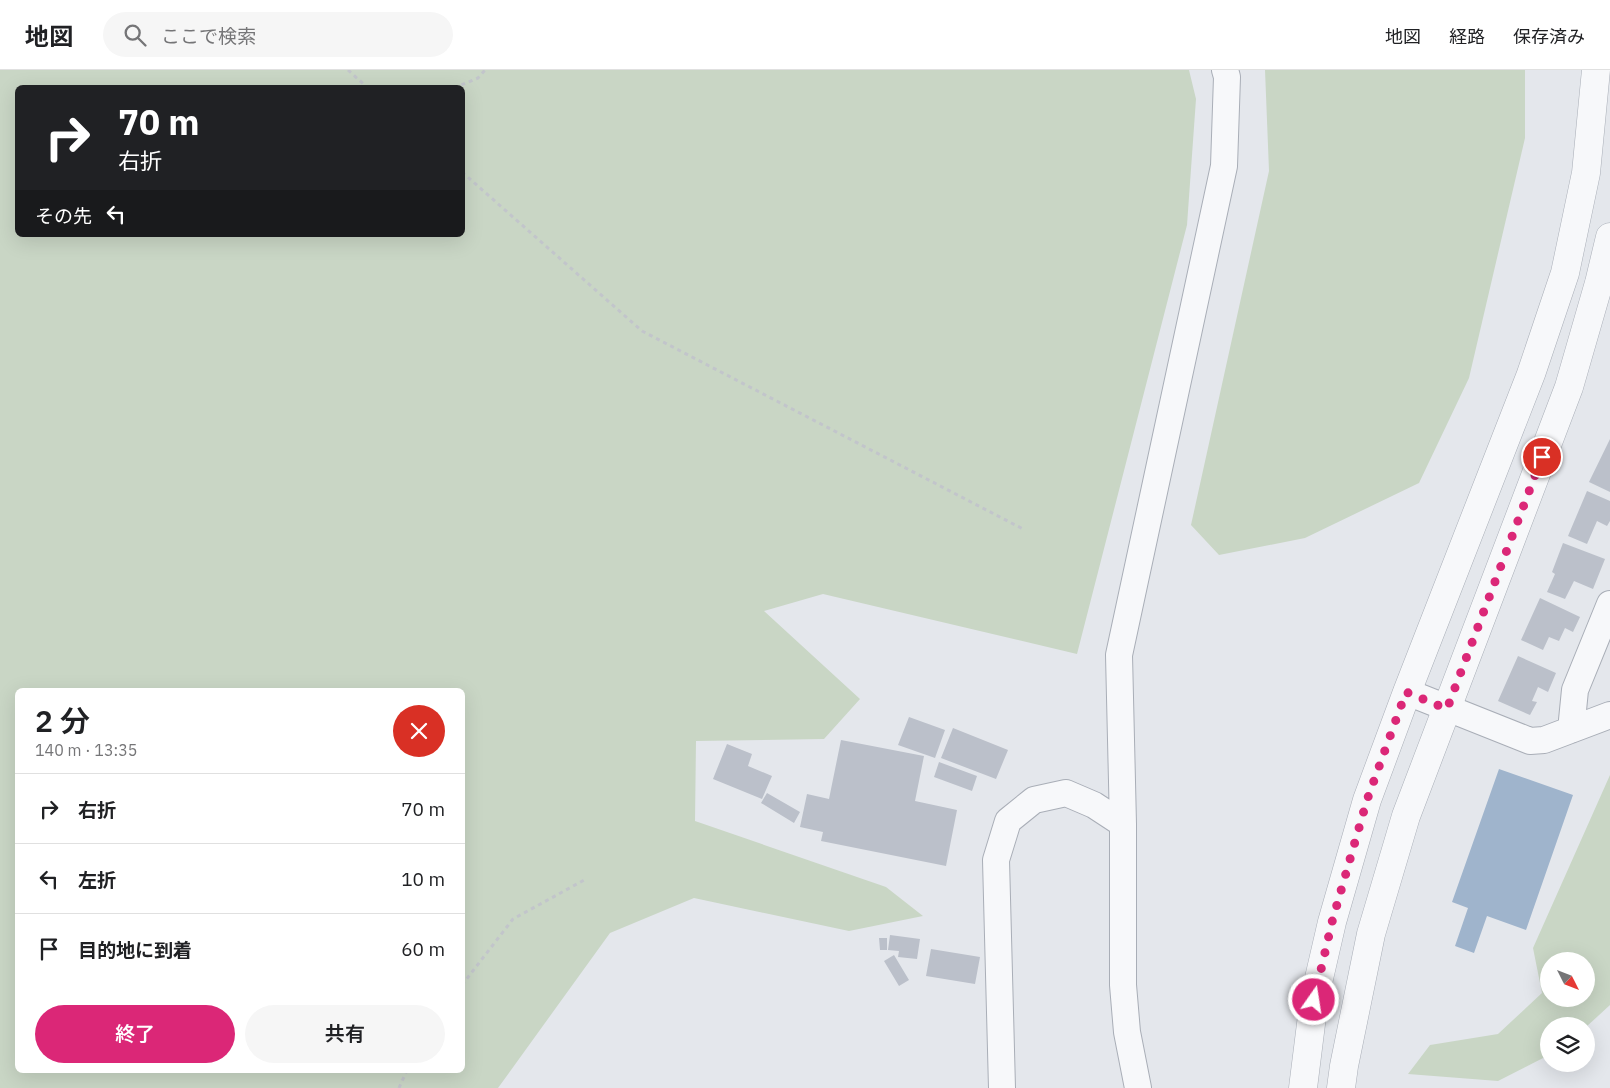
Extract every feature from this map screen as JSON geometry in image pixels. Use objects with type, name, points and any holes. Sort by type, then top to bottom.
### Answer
[{"type":"street","points":[[1138,1088],[1127,1032],[1123,986],[1119,655],[1224,166],[1227,77],[1225,70]]},
{"type":"street","points":[[1303,1088],[1314,1000],[1332,922],[1367,800],[1406,692],[1532,374],[1565,273],[1586,173],[1596,70]]},
{"type":"street","points":[[1341,1088],[1371,934],[1406,816],[1569,387],[1600,283],[1610,237]]},
{"type":"street","points":[[1571,730],[1575,690],[1610,604]]},
{"type":"street","points":[[1406,692],[1530,741],[1544,740],[1610,715]]},
{"type":"street","points":[[1002,1088],[996,860],[1008,821],[1034,800],[1066,793],[1094,806],[1122,824]]},
{"type":"path","points":[[348,70],[365,85]]},
{"type":"path","points":[[461,85],[478,78],[485,70]]},
{"type":"path","points":[[465,175],[642,331],[1023,530]]},
{"type":"path","points":[[465,981],[513,919],[586,879]]},
{"type":"path","points":[[399,1088],[406,1073]]},
{"type":"green space","points":[[0,70],[1189,70],[1196,99],[1187,225],[1077,654],[823,594],[764,611],[860,699],[824,739],[696,741],[695,821],[886,887],[923,916],[849,931],[694,898],[610,933],[498,1088],[0,1088]]},
{"type":"green space","points":[[1265,70],[1525,70],[1525,138],[1469,378],[1419,483],[1305,538],[1219,555],[1191,525],[1269,171]]},
{"type":"green space","points":[[1610,775],[1610,1005],[1595,1019],[1595,1017],[1540,1017],[1540,1060],[1498,1081],[1408,1074],[1430,1045],[1498,1034],[1540,995],[1540,1008],[1595,1008],[1595,952],[1540,952],[1540,983],[1533,948]]},
{"type":"water","points":[[1499,769],[1573,795],[1526,930],[1487,916],[1474,953],[1455,946],[1468,908],[1452,902]]},
{"type":"building","points":[[1610,439],[1610,492],[1589,482]]},
{"type":"building","points":[[1587,491],[1610,501],[1610,521],[1607,526],[1597,521],[1587,544],[1568,536]]},
{"type":"building","points":[[1563,543],[1605,559],[1593,589],[1574,581],[1565,599],[1547,592],[1555,574],[1552,572]]},
{"type":"building","points":[[1540,598],[1580,617],[1573,632],[1565,628],[1559,641],[1549,637],[1543,650],[1521,640]]},
{"type":"building","points":[[1518,656],[1556,673],[1548,692],[1538,687],[1532,701],[1537,702],[1530,715],[1498,701]]},
{"type":"building","points":[[909,717],[945,730],[935,758],[898,745]]},
{"type":"building","points":[[953,728],[1008,750],[996,779],[941,758]]},
{"type":"building","points":[[841,740],[924,756],[915,801],[957,810],[946,866],[821,841],[823,832],[800,827],[807,794],[829,799]]},
{"type":"building","points":[[727,744],[752,754],[748,766],[772,776],[762,799],[713,779]]},
{"type":"building","points":[[939,762],[977,776],[972,791],[934,777]]},
{"type":"building","points":[[767,793],[800,812],[794,823],[761,803]]},
{"type":"building","points":[[890,935],[920,939],[917,959],[898,957],[899,951],[888,950]]},
{"type":"building","points":[[879,938],[887,938],[887,950],[880,950]]},
{"type":"building","points":[[931,949],[980,957],[975,984],[926,976]]},
{"type":"building","points":[[894,955],[909,980],[899,986],[884,961]]},
{"type":"route","points":[[1314,1000],[1332,922],[1367,800],[1406,692],[1447,709],[1542,457]]}]
